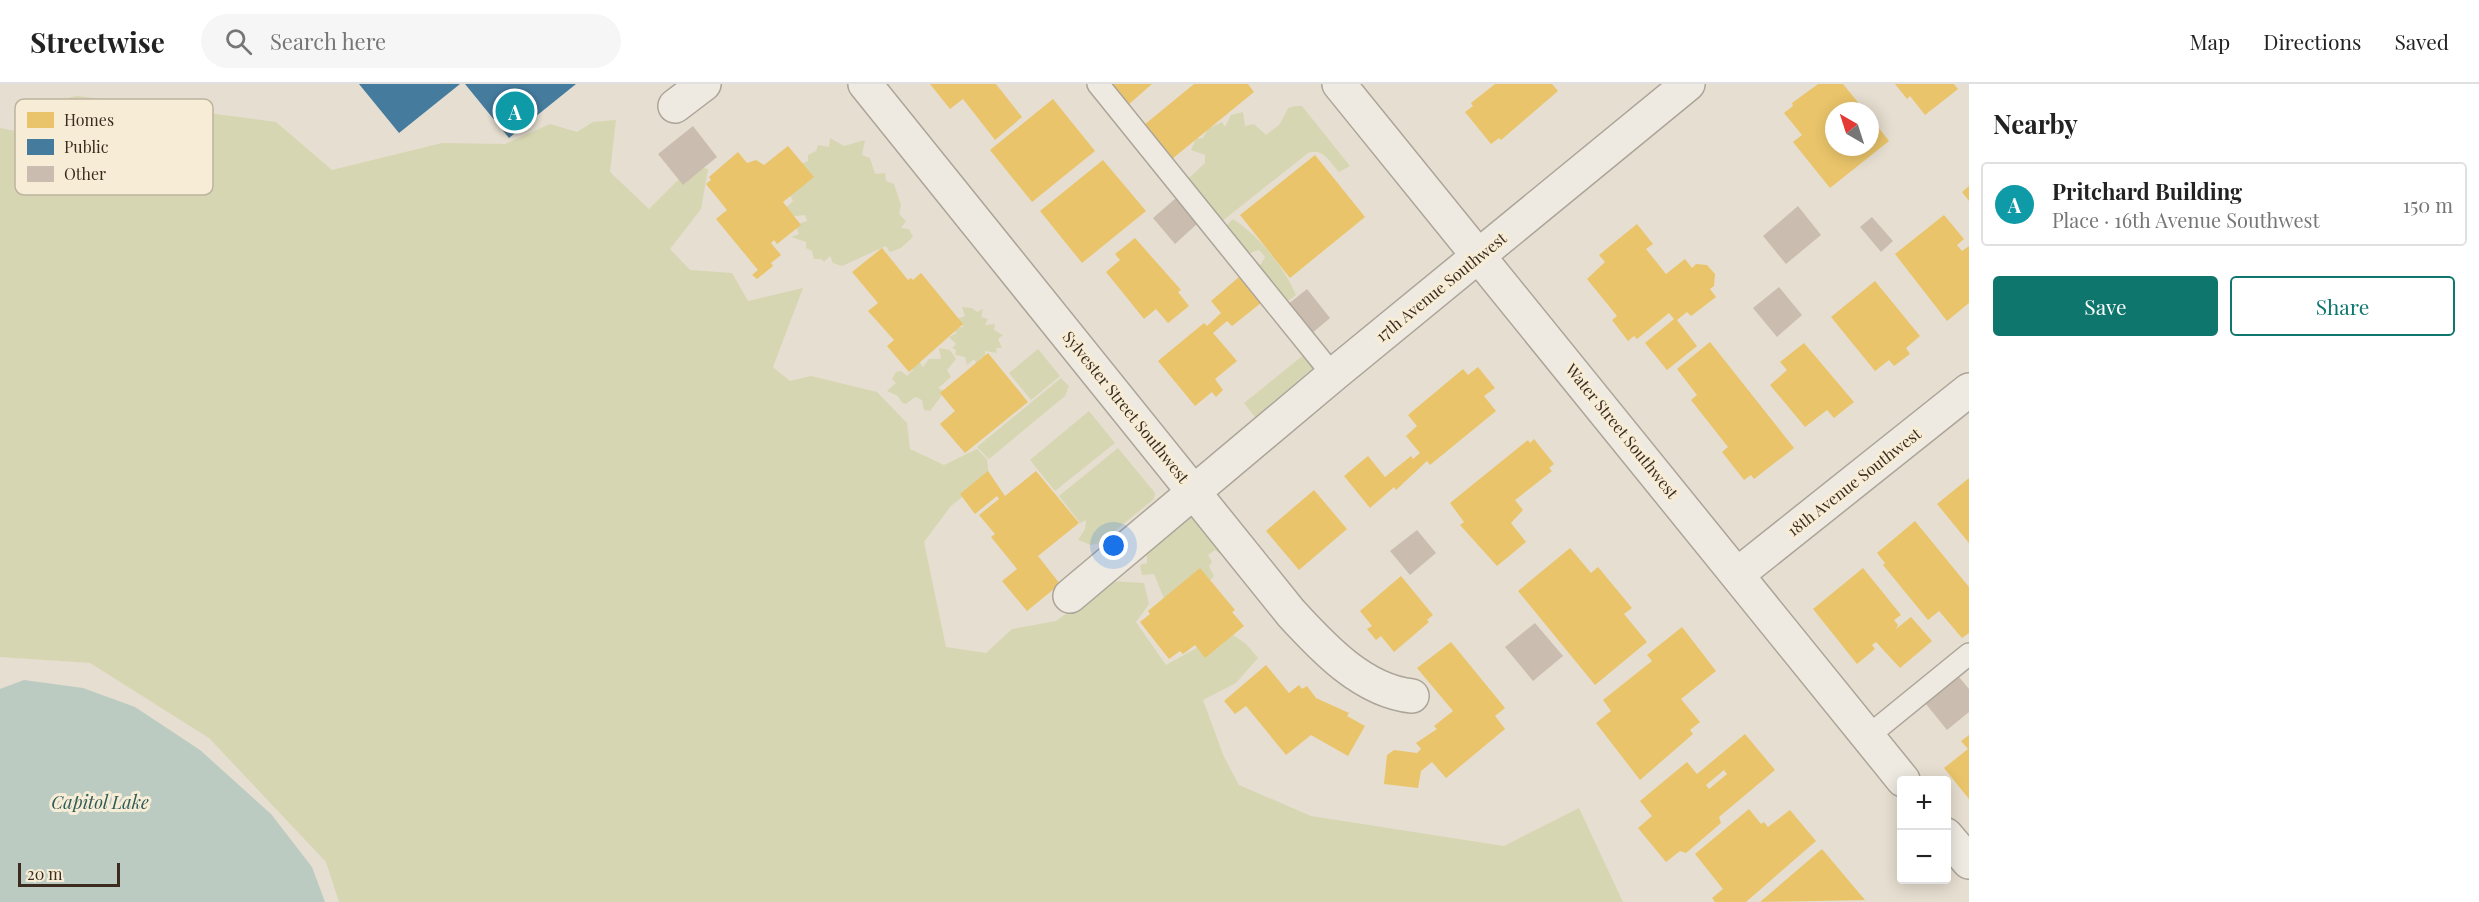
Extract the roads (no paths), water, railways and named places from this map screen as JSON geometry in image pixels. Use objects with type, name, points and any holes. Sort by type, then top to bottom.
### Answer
[{"type":"street","points":[[675,106],[704,84]]},
{"type":"street","name":"Sylvester Street Southwest","points":[[865,84],[1311,635],[1369,682],[1391,694],[1412,696]]},
{"type":"street","name":"Water Street Southwest","points":[[1339,84],[1738,574],[1899,776]]},
{"type":"street","name":"17th Avenue Southwest","points":[[1070,596],[1333,375],[1688,84]]},
{"type":"street","name":"18th Avenue Southwest","points":[[1738,574],[1969,390]]},
{"type":"street","points":[[1951,840],[1969,862]]},
{"type":"lane","points":[[1098,84],[1333,375]]},
{"type":"lane","points":[[1867,737],[1969,654]]},
{"type":"water","name":"Capitol Lake","points":[[24,680],[83,688],[135,707],[200,750],[271,814],[312,867],[325,902],[0,902],[0,689]]},
{"type":"place","name":"Pritchard Building","points":[[515,111]]}]
